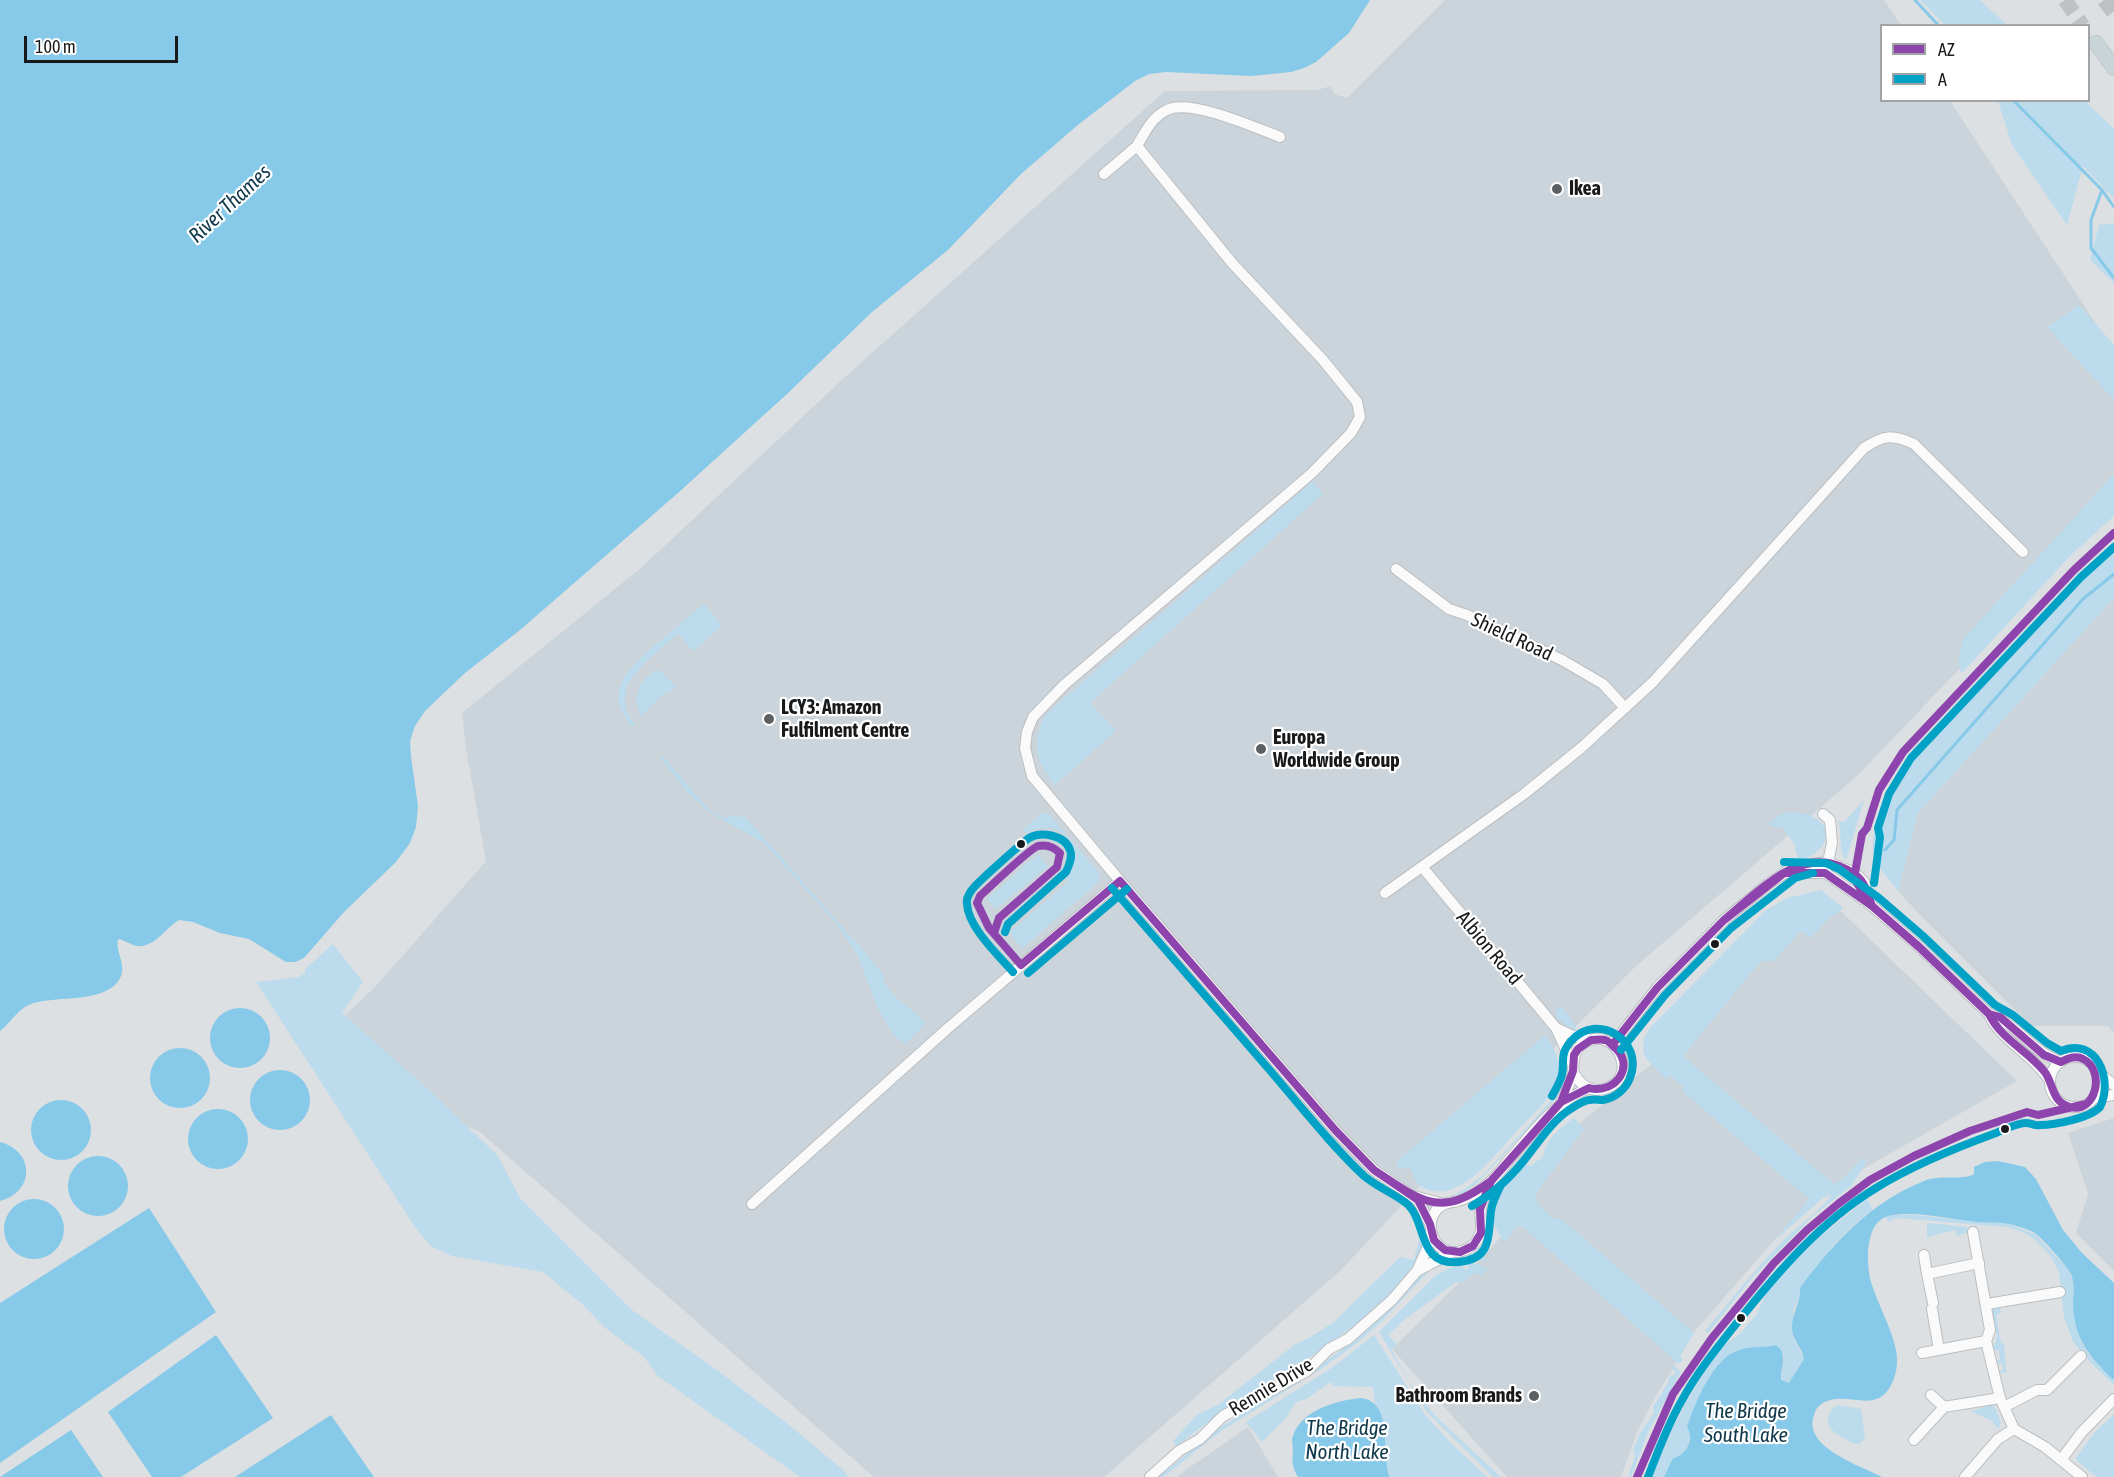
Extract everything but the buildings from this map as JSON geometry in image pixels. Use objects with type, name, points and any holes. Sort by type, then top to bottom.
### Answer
[{"type":"highway","points":[[2096,43],[2114,68]]},
{"type":"street","points":[[1104,174],[1137,146],[1151,122],[1168,109],[1186,106],[1220,115],[1280,137]]},
{"type":"street","points":[[1137,146],[1232,263],[1323,360],[1357,402],[1360,417],[1351,433],[1312,473],[1064,686],[1033,717],[1027,732],[1025,748],[1032,776],[1336,1131],[1374,1170],[1418,1200],[1439,1245],[1452,1252]]},
{"type":"street","points":[[1385,893],[1524,794],[1581,748],[1625,708],[1670,664],[1864,448],[1880,438],[1898,437],[1914,444],[2022,552]]},
{"type":"street","name":"Shield Road","points":[[1396,569],[1449,609],[1467,615],[1562,660],[1603,684],[1625,708]]},
{"type":"street","points":[[1823,814],[1830,820],[1832,834],[1825,873]]},
{"type":"street","points":[[1591,1040],[1606,1040],[1613,1044],[1656,988],[1724,920],[1784,873],[1799,865],[1828,862],[1855,873],[1864,882],[1872,906]]},
{"type":"street","name":"Albion Road","points":[[1423,868],[1556,1028],[1573,1067]]},
{"type":"street","points":[[1784,873],[1825,873],[1872,906],[1921,949],[1989,1014],[1993,1024],[2041,1067],[2050,1081],[2053,1094],[2064,1105],[2080,1106],[2094,1098],[2114,1095]]},
{"type":"street","points":[[752,1204],[939,1036],[1120,881]]},
{"type":"street","points":[[1989,1014],[2000,1017],[2044,1056],[2061,1062]]},
{"type":"street","name":"Albion Road","points":[[1556,1028],[1573,1036],[1591,1040]]},
{"type":"street","name":"Rennie Drive","points":[[1561,1102],[1578,1048],[1591,1040]]},
{"type":"street","name":"Rennie Drive","points":[[1150,1477],[1179,1451],[1200,1439],[1223,1416],[1307,1371],[1329,1349],[1348,1339],[1392,1300],[1417,1271],[1426,1251],[1435,1212],[1444,1204],[1472,1195],[1491,1181],[1561,1102],[1589,1088],[1606,1089],[1619,1079],[1623,1070],[1623,1060],[1620,1051],[1613,1044]]},
{"type":"street","points":[[2050,1081],[2054,1070],[2061,1062],[2071,1057],[2079,1057],[2093,1065],[2114,1086]]},
{"type":"street","points":[[1573,1067],[1576,1078],[1589,1088]]},
{"type":"street","points":[[2094,1098],[2099,1090],[2098,1072]]},
{"type":"street","name":"Rennie Drive","points":[[1417,1271],[1452,1252],[1467,1250],[1477,1240],[1481,1233],[1480,1218],[1483,1201],[1491,1181]]},
{"type":"street","points":[[1413,1196],[1444,1204]]},
{"type":"street","points":[[1458,1201],[1472,1206],[1480,1218]]},
{"type":"street","points":[[1973,1232],[1987,1304],[1990,1330],[1986,1341],[2002,1403],[2013,1429],[2045,1447],[2082,1477]]},
{"type":"street","points":[[1924,1255],[1939,1350]]},
{"type":"street","points":[[1928,1274],[1979,1263]]},
{"type":"street","points":[[1987,1304],[2060,1292]]},
{"type":"street","points":[[1922,1353],[1986,1341]]},
{"type":"street","points":[[1914,1440],[1944,1407],[2002,1403],[2037,1390],[2047,1390],[2081,1356]]},
{"type":"street","points":[[1931,1395],[1944,1407]]},
{"type":"street","points":[[2061,1460],[2081,1433],[2114,1400]]},
{"type":"street","points":[[1965,1477],[1998,1439],[2013,1429]]},
{"type":"shaded area","points":[[1445,0],[1884,0],[1900,24],[1880,24],[1880,102],[1951,102],[2114,351],[2114,487],[1968,660],[1856,777],[1635,967],[1481,1121],[1341,1270],[1104,1477],[874,1477],[480,1132],[425,1109],[346,1015],[376,986],[486,861],[466,749],[462,713],[642,567],[845,377],[1165,91],[1317,90],[1331,86],[1334,94],[1347,98]]},
{"type":"shaded area","points":[[1920,0],[1980,0],[2006,24],[1944,24]]},
{"type":"shaded area","points":[[1998,102],[2086,102],[2114,129],[2114,199],[2083,166],[2067,225],[2012,145]]},
{"type":"shaded area","points":[[2114,223],[2114,283],[2090,260],[2099,225]]},
{"type":"shaded area","points":[[2079,305],[2114,345],[2114,400],[2047,327]]},
{"type":"shaded area","points":[[2114,474],[2114,516],[2070,556],[1962,673],[1959,661],[1963,639]]},
{"type":"shaded area","points":[[1313,481],[1323,494],[1090,703],[1116,731],[1055,785],[1043,768],[1038,752],[1038,735],[1045,715]]},
{"type":"shaded area","points":[[2114,541],[2114,598],[1918,813],[1898,891],[1875,860],[1873,839],[1880,812],[1901,766],[2068,586]]},
{"type":"shaded area","points":[[2114,598],[2114,1033],[2108,1026],[2031,1026],[1898,891],[1918,813]]},
{"type":"shaded area","points":[[704,604],[722,626],[693,651],[678,634],[645,662],[628,685],[625,697],[627,710],[635,724],[632,727],[619,701],[624,678],[640,658]]},
{"type":"shaded area","points":[[659,670],[676,686],[668,694],[666,692],[642,716],[637,702],[639,689],[647,677]]},
{"type":"shaded area","points":[[663,756],[710,811],[724,818],[736,815],[740,818],[744,815],[882,972],[890,991],[926,1023],[906,1044],[895,1037],[878,1009],[857,954],[836,923],[763,842],[710,813],[686,791],[660,758]]},
{"type":"shaded area","points":[[1864,800],[1846,860],[1843,856],[1838,821],[1846,820]]},
{"type":"shaded area","points":[[1043,812],[1050,816],[1098,871],[1100,879],[1023,948],[1010,932],[1068,882],[1066,879],[1072,868],[1074,856],[1067,837],[1059,831],[1049,828],[1038,829],[1027,834],[1023,830]]},
{"type":"shaded area","points":[[1790,812],[1812,816],[1824,826],[1826,832],[1826,838],[1819,850],[1799,860],[1796,847],[1782,827],[1773,827],[1768,824],[1779,815]]},
{"type":"shaded area","points":[[1038,854],[1048,866],[996,909],[987,899]]},
{"type":"shaded area","points":[[1821,890],[1843,908],[1830,917],[1811,938],[1801,931],[1774,961],[1761,961],[1683,1056],[1834,1184],[1843,1179],[1862,1158],[1867,1162],[1851,1186],[1813,1216],[1751,1279],[1708,1333],[1705,1331],[1764,1261],[1823,1206],[1832,1194],[1823,1198],[1774,1241],[1809,1199],[1682,1091],[1684,1088],[1670,1075],[1666,1079],[1647,1060],[1643,1052],[1644,1038],[1650,1028],[1765,911],[1787,898]]},
{"type":"shaded area","points":[[1821,892],[2017,1081],[1809,1200],[1696,1330],[1654,1399],[1637,1432],[1621,1477],[1507,1477],[1392,1349],[1462,1280],[1508,1229],[1556,1143],[1662,1055]]},
{"type":"shaded area","points":[[333,944],[363,982],[342,1013],[428,1089],[498,1156],[520,1198],[632,1310],[784,1421],[849,1477],[800,1477],[658,1376],[644,1357],[604,1327],[582,1304],[543,1272],[452,1256],[432,1247],[417,1230],[256,982],[299,977]]},
{"type":"shaded area","points":[[1561,1006],[1576,1026],[1575,1032],[1556,1017],[1556,1011]]},
{"type":"shaded area","points":[[1545,1035],[1558,1060],[1560,1071],[1557,1084],[1541,1106],[1480,1171],[1458,1187],[1446,1191],[1434,1191],[1418,1183],[1410,1167],[1398,1169],[1396,1162]]},
{"type":"shaded area","points":[[1562,1052],[1565,1073],[1560,1094],[1477,1183],[1465,1192],[1448,1197],[1465,1189],[1483,1175],[1559,1092],[1564,1073]]},
{"type":"shaded area","points":[[1574,1118],[1584,1129],[1535,1195],[1538,1204],[1555,1220],[1559,1217],[1694,1333],[1680,1356],[1683,1359],[1679,1364],[1525,1229],[1519,1226],[1506,1242],[1497,1230],[1493,1220],[1493,1210],[1501,1191],[1525,1164],[1530,1166],[1543,1157],[1550,1139]]},
{"type":"shaded area","points":[[2114,1118],[2114,1271],[2076,1233],[2088,1194],[2068,1133]]},
{"type":"shaded area","points":[[1992,1133],[1992,1136],[1921,1164],[1860,1200],[1805,1246],[1752,1301],[1750,1299],[1802,1244],[1858,1197],[1888,1177],[1921,1160],[1955,1145]]},
{"type":"shaded area","points":[[1867,1199],[1873,1210],[1843,1236],[1800,1288],[1801,1293],[1793,1311],[1795,1340],[1804,1359],[1792,1380],[1789,1383],[1781,1380],[1784,1355],[1776,1345],[1733,1352],[1720,1363],[1694,1407],[1688,1447],[1680,1457],[1673,1458],[1664,1477],[1652,1477],[1681,1412],[1718,1352],[1740,1334],[1757,1314],[1766,1293],[1789,1267],[1817,1239]]},
{"type":"shaded area","points":[[1915,1215],[2008,1224],[2035,1234],[2069,1270],[2073,1282],[2073,1306],[2081,1342],[2091,1357],[2114,1379],[2114,1385],[2073,1342],[2064,1317],[2059,1272],[2050,1255],[2034,1239],[2025,1233],[2007,1227],[1897,1218],[1889,1222],[1885,1217]]},
{"type":"shaded area","points":[[1927,1223],[1967,1227],[1969,1232],[1957,1236],[1955,1230],[1927,1237]]},
{"type":"shaded area","points":[[1423,1230],[1418,1255],[1402,1280],[1378,1306],[1314,1354],[1224,1411],[1176,1446],[1173,1441],[1198,1414],[1218,1405],[1294,1345],[1334,1322],[1400,1257],[1413,1260]]},
{"type":"shaded area","points":[[1468,1255],[1487,1258],[1485,1261],[1467,1258],[1446,1263],[1428,1272],[1382,1321],[1357,1343],[1321,1369],[1221,1431],[1163,1477],[1158,1477],[1221,1427],[1339,1352],[1390,1309],[1421,1274],[1445,1260]]},
{"type":"shaded area","points":[[1474,1263],[1488,1269],[1482,1275],[1476,1273],[1460,1283],[1456,1282],[1403,1321],[1388,1335],[1397,1344],[1391,1349],[1408,1380],[1434,1415],[1501,1477],[1493,1477],[1426,1411],[1379,1332],[1436,1275],[1450,1268],[1463,1266],[1464,1270],[1468,1269],[1468,1264]]},
{"type":"shaded area","points":[[2000,1305],[2001,1313],[1996,1315],[2001,1343],[2004,1344],[2007,1383],[2006,1372],[1999,1373],[1998,1371],[2003,1370],[2002,1363],[1995,1364],[1995,1361],[2000,1360],[1999,1350],[1990,1350],[1996,1342],[1997,1333],[1992,1325],[1990,1307]]},
{"type":"shaded area","points":[[1374,1335],[1426,1416],[1487,1477],[1390,1477],[1386,1466],[1383,1421],[1375,1405],[1373,1387],[1334,1386],[1331,1382],[1306,1399],[1296,1402],[1284,1420],[1262,1442],[1246,1422],[1333,1367]]},
{"type":"shaded area","points":[[1673,1365],[1681,1372],[1648,1432],[1631,1477],[1628,1477],[1635,1456],[1633,1451],[1640,1433],[1654,1413],[1653,1407],[1669,1381],[1668,1378],[1675,1374],[1676,1371],[1670,1368]]},
{"type":"shaded area","points":[[1690,1378],[1693,1380],[1667,1426],[1647,1477],[1644,1477],[1658,1438]]},
{"type":"shaded area","points":[[1837,1405],[1861,1409],[1865,1438],[1859,1444],[1852,1443],[1831,1429],[1828,1422],[1829,1414]]},
{"type":"shaded area","points":[[1991,1405],[1995,1407],[2001,1423],[1998,1429],[1992,1421],[1971,1411]]},
{"type":"shaded area","points":[[2114,1414],[2114,1477],[2097,1477],[2076,1458],[2094,1433]]},
{"type":"shaded area","points":[[1248,1427],[1278,1477],[1177,1477],[1183,1472]]},
{"type":"water","name":"River Thames","points":[[0,0],[1370,0],[1349,33],[1316,62],[1304,68],[1291,72],[1251,76],[1166,72],[1149,74],[1135,81],[1079,124],[1021,174],[948,250],[872,312],[787,394],[678,493],[520,630],[465,673],[425,711],[415,726],[410,741],[418,806],[416,827],[410,843],[396,862],[344,912],[304,958],[295,962],[286,962],[249,939],[220,933],[193,922],[179,920],[155,940],[143,946],[118,939],[122,971],[115,985],[93,995],[31,1004],[22,1009],[0,1031]]},
{"type":"water","points":[[240,1008],[257,1013],[265,1021],[270,1038],[265,1055],[257,1063],[240,1068],[223,1063],[215,1055],[210,1038],[215,1021],[223,1013]]},
{"type":"water","points":[[180,1048],[197,1053],[205,1061],[210,1078],[205,1095],[197,1103],[180,1108],[163,1103],[155,1095],[150,1078],[155,1061],[163,1053]]},
{"type":"water","points":[[280,1070],[297,1075],[305,1083],[310,1100],[305,1117],[297,1125],[280,1130],[263,1125],[255,1117],[250,1100],[255,1083],[263,1075]]},
{"type":"water","points":[[61,1100],[78,1105],[86,1113],[91,1130],[86,1147],[78,1155],[61,1160],[44,1155],[36,1147],[31,1130],[36,1113],[44,1105]]},
{"type":"water","points":[[218,1109],[235,1114],[243,1122],[248,1139],[243,1156],[235,1164],[218,1169],[201,1164],[193,1156],[188,1139],[193,1122],[201,1114]]},
{"type":"water","points":[[0,1142],[20,1154],[25,1162],[26,1172],[25,1181],[20,1189],[0,1201]]},
{"type":"water","points":[[98,1156],[115,1161],[123,1169],[128,1186],[123,1203],[115,1211],[98,1216],[81,1211],[73,1203],[68,1186],[73,1169],[81,1161]]},
{"type":"water","name":"The Bridge South Lake","points":[[1998,1161],[2025,1167],[2036,1179],[2063,1230],[2082,1253],[2114,1283],[2114,1379],[2096,1362],[2080,1338],[2074,1318],[2071,1274],[2035,1233],[2005,1223],[1924,1215],[1892,1215],[1876,1224],[1869,1242],[1868,1264],[1871,1282],[1896,1350],[1897,1366],[1893,1381],[1881,1397],[1873,1400],[1839,1399],[1824,1402],[1815,1412],[1813,1427],[1817,1437],[1836,1454],[1882,1477],[1664,1477],[1673,1458],[1682,1454],[1690,1442],[1687,1427],[1706,1382],[1721,1362],[1730,1355],[1743,1349],[1776,1345],[1783,1357],[1781,1380],[1789,1383],[1804,1359],[1792,1327],[1800,1288],[1854,1225],[1887,1200],[1924,1181],[1969,1176],[1974,1174],[1974,1167],[1985,1162]]},
{"type":"water","points":[[34,1199],[51,1204],[59,1212],[64,1229],[59,1246],[51,1254],[34,1259],[17,1254],[9,1246],[4,1229],[9,1212],[17,1204]]},
{"type":"water","points":[[149,1208],[216,1312],[0,1463],[0,1303]]},
{"type":"water","points":[[216,1335],[273,1418],[181,1477],[152,1477],[108,1412]]},
{"type":"water","name":"The Bridge North Lake","points":[[1361,1398],[1372,1402],[1382,1419],[1390,1477],[1298,1477],[1293,1464],[1292,1441],[1297,1427],[1304,1419],[1321,1408]]},
{"type":"water","points":[[331,1415],[374,1477],[235,1477]]},
{"type":"water","points":[[71,1430],[103,1477],[0,1477]]},
{"type":"waterway","points":[[1915,0],[1937,24]]},
{"type":"waterway","points":[[2015,102],[2102,190],[2114,207]]},
{"type":"waterway","points":[[2102,190],[2091,220],[2091,248],[2114,278]]},
{"type":"waterway","points":[[1885,850],[1894,840],[1897,810],[2083,599],[2114,574]]},
{"type":"tunnel","points":[[2065,0],[2082,24]]},
{"type":"tunnel","points":[[2104,0],[2114,13]]},
{"type":"transit line","name":"AZ","points":[[1866,898],[1857,883],[1855,873],[1862,834],[1867,828],[1879,790],[1903,752],[2074,570],[2114,533]]},
{"type":"transit line","name":"A","points":[[1874,883],[1880,837],[1878,828],[1889,794],[1911,758],[2081,577],[2114,547]]},
{"type":"transit line","name":"A","points":[[1005,932],[1008,924],[1066,872],[1071,855],[1063,841],[1046,835],[1029,838],[981,880],[968,897],[972,922],[1013,972]]},
{"type":"transit line","name":"AZ","points":[[994,933],[999,918],[1057,867],[1060,853],[1058,851],[1044,845],[1033,849],[980,896],[977,903],[989,928],[1021,965]]},
{"type":"transit line","name":"A","points":[[1648,1477],[1676,1411],[1707,1362],[1751,1305],[1800,1250],[1836,1216],[1876,1188],[1934,1158],[2019,1124],[2046,1125],[2081,1118],[2100,1107],[2104,1096],[2103,1073],[2099,1063],[2092,1055],[2084,1049],[2073,1048],[2061,1051],[2047,1043],[2013,1015],[1995,1005],[1923,936],[1879,898],[1839,869],[1826,863],[1784,862]]},
{"type":"transit line","name":"AZ","points":[[1724,920],[1777,877],[1791,869],[1823,862],[1839,866],[1858,877],[1864,885],[1872,906]]},
{"type":"transit line","name":"AZ","points":[[1724,920],[1784,873],[1825,873],[1872,906]]},
{"type":"transit line","name":"A","points":[[1621,1050],[1665,995],[1731,928],[1795,878],[1813,873]]},
{"type":"transit line","name":"AZ","points":[[1120,881],[1336,1131],[1374,1170]]},
{"type":"transit line","name":"AZ","points":[[1021,965],[1120,881]]},
{"type":"transit line","name":"A","points":[[1112,888],[1339,1150],[1364,1176],[1406,1203],[1418,1220],[1429,1250],[1436,1257],[1445,1261],[1459,1262],[1470,1260],[1483,1251],[1489,1236],[1492,1204],[1501,1185]]},
{"type":"transit line","name":"A","points":[[1028,973],[1127,889]]},
{"type":"transit line","name":"AZ","points":[[1872,906],[1916,944],[1989,1014]]},
{"type":"transit line","name":"AZ","points":[[1872,906],[1989,1014]]},
{"type":"transit line","name":"AZ","points":[[1613,1044],[1657,988],[1724,920]]},
{"type":"transit line","name":"AZ","points":[[1989,1014],[2000,1017],[2044,1055],[2061,1062],[2069,1058],[2083,1059],[2094,1072],[2096,1081],[2092,1098],[2079,1107],[2070,1107],[2059,1101],[2044,1071],[2000,1030],[1989,1014]]},
{"type":"transit line","name":"A","points":[[1472,1206],[1490,1195],[1505,1181],[1549,1128],[1564,1114],[1584,1101],[1607,1099],[1623,1089],[1630,1078],[1633,1065],[1631,1052],[1625,1042],[1616,1034],[1605,1030],[1593,1029],[1582,1032],[1571,1041],[1565,1050],[1562,1075],[1552,1096]]},
{"type":"transit line","name":"AZ","points":[[1591,1040],[1606,1040],[1620,1053],[1623,1061],[1620,1076],[1608,1087],[1589,1088],[1561,1102],[1573,1071],[1574,1055],[1578,1049],[1591,1040]]},
{"type":"transit line","name":"AZ","points":[[1491,1181],[1561,1102]]},
{"type":"transit line","name":"AZ","points":[[1491,1181],[1561,1102]]},
{"type":"transit line","name":"AZ","points":[[1637,1477],[1673,1394],[1712,1338],[1774,1263],[1807,1230],[1838,1204],[1870,1180],[1914,1156],[1970,1131],[2027,1112],[2038,1115],[2086,1104]]},
{"type":"transit line","name":"AZ","points":[[1374,1170],[1405,1191],[1431,1202],[1444,1203],[1458,1200],[1491,1181]]},
{"type":"transit line","name":"AZ","points":[[1374,1170],[1418,1200],[1430,1224],[1434,1240],[1439,1245],[1445,1250],[1460,1252],[1473,1246],[1481,1233],[1480,1209],[1491,1181]]},
{"type":"place","name":"Ikea","points":[[1557,189]]},
{"type":"place","name":"LCY3: Amazon Fulfilment Centre","points":[[769,719]]},
{"type":"place","name":"Europa Worldwide Group","points":[[1261,749]]},
{"type":"place","name":"Bathroom Brands","points":[[1534,1396]]}]
